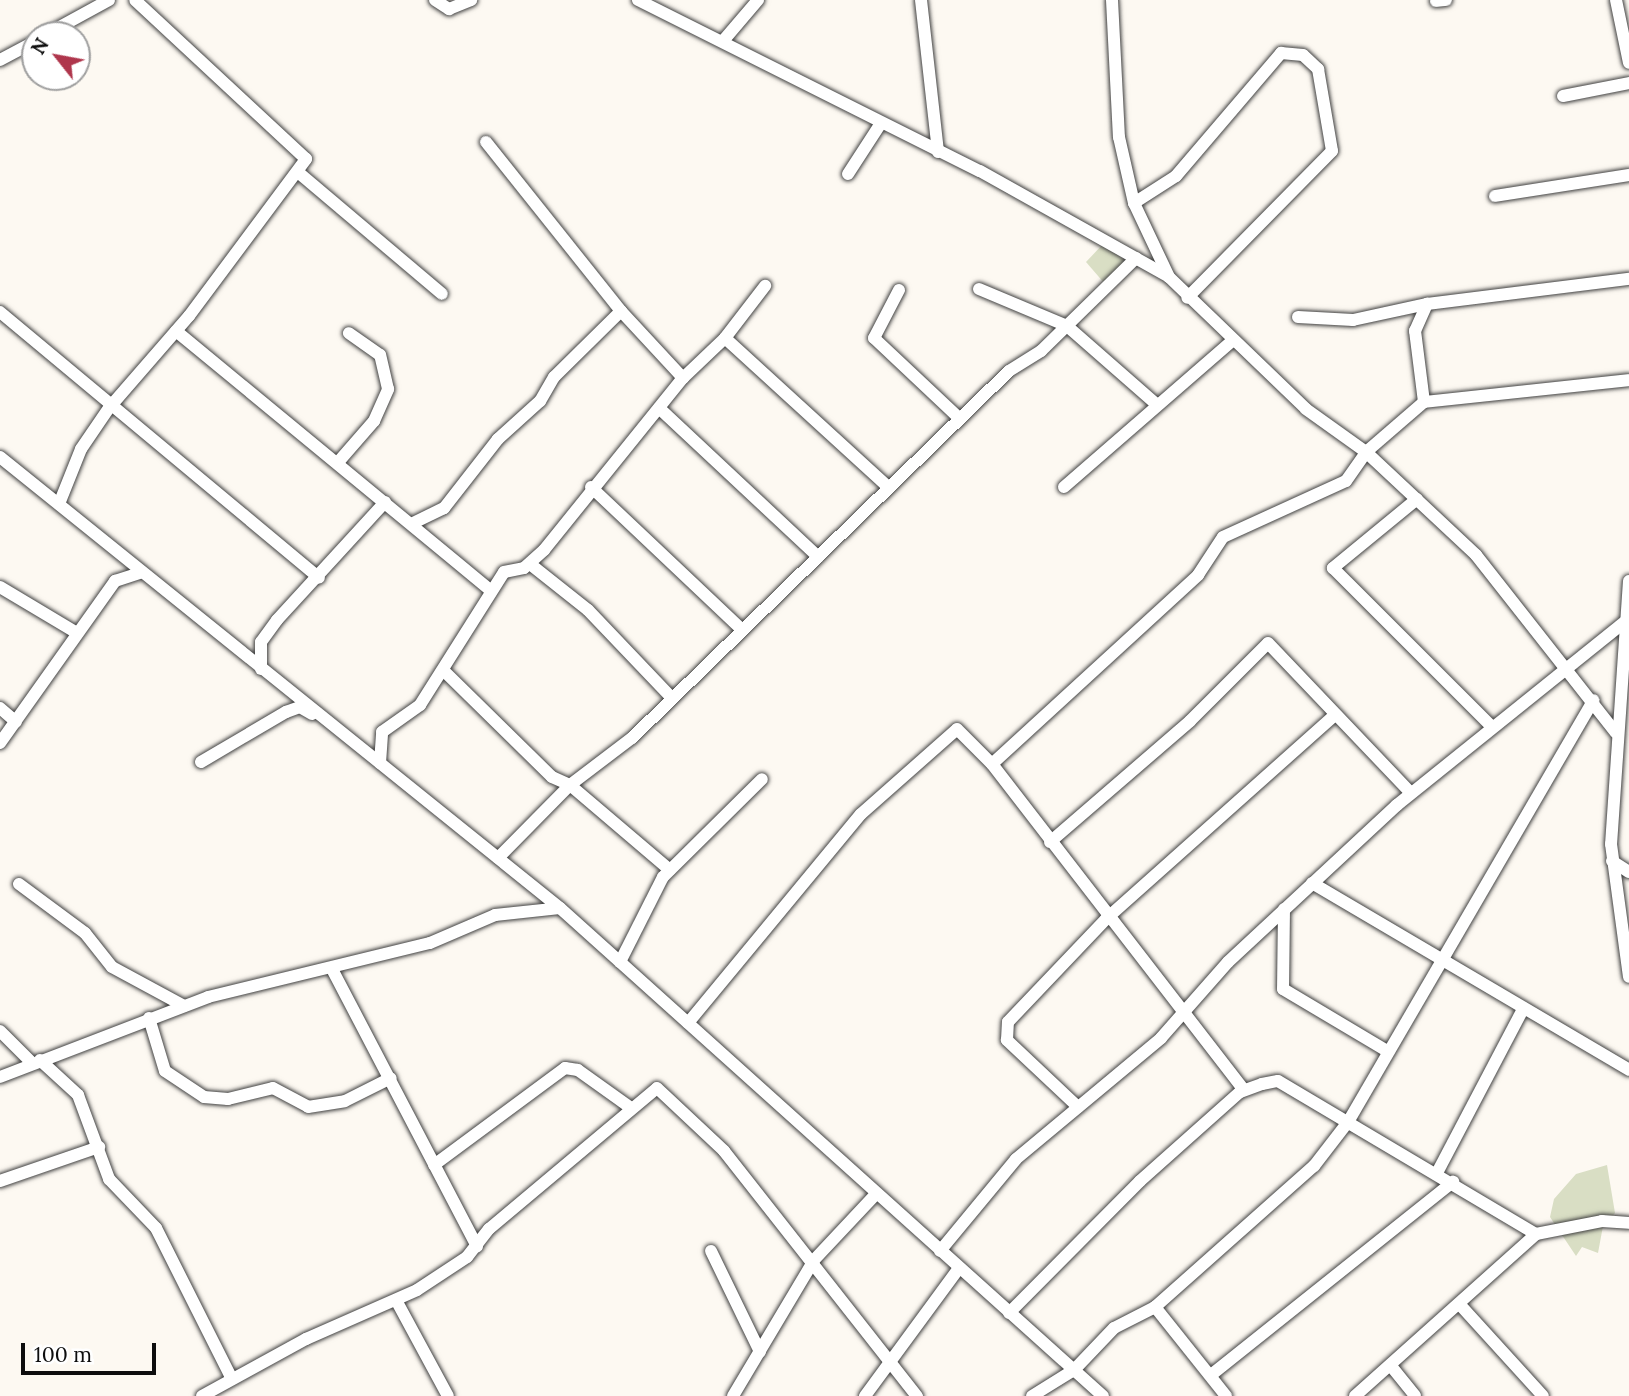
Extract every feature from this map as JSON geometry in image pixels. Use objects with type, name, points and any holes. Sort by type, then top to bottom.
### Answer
[{"type":"street","points":[[71,21],[109,0]]},
{"type":"street","points":[[59,505],[81,449],[109,408],[176,331],[299,173],[304,150],[135,0]]},
{"type":"street","points":[[435,0],[449,9],[471,0]]},
{"type":"street","points":[[638,0],[723,41],[879,125],[938,152],[1169,277]]},
{"type":"street","points":[[723,41],[758,0]]},
{"type":"street","points":[[921,0],[938,152]]},
{"type":"street","points":[[1112,0],[1119,138],[1134,202],[1169,277],[1186,298],[1306,409],[1366,452],[1476,555],[1594,700],[1616,733]]},
{"type":"street","points":[[1616,0],[1629,64]]},
{"type":"street","points":[[0,59],[21,48]]},
{"type":"street","points":[[1134,202],[1176,176],[1281,53],[1303,55],[1318,69],[1332,151],[1186,298]]},
{"type":"street","points":[[1563,96],[1629,83]]},
{"type":"street","points":[[848,174],[879,125]]},
{"type":"street","points":[[486,142],[621,311],[683,378]]},
{"type":"street","points":[[299,173],[442,294]]},
{"type":"street","points":[[1495,196],[1629,176]]},
{"type":"street","points":[[498,858],[570,785],[632,738],[670,696],[742,630],[960,418],[1067,326],[1136,258]]},
{"type":"street","points":[[1298,317],[1353,320],[1427,304],[1629,279]]},
{"type":"street","points":[[380,762],[382,732],[411,715],[444,671],[504,572],[530,564],[683,378],[725,338],[765,286]]},
{"type":"street","points":[[979,289],[1067,326],[1156,404]]},
{"type":"street","points":[[899,290],[874,338],[960,418]]},
{"type":"street","points":[[1424,402],[1415,331],[1427,304]]},
{"type":"street","points":[[413,523],[444,508],[498,439],[540,401],[554,377],[621,311]]},
{"type":"street","points":[[0,312],[109,408],[319,578]]},
{"type":"street","points":[[176,331],[340,460],[385,502],[491,591]]},
{"type":"street","points":[[340,460],[374,421],[388,389],[380,355],[349,333]]},
{"type":"street","points":[[725,338],[889,488]]},
{"type":"street","points":[[1064,487],[1156,404],[1232,341]]},
{"type":"street","points":[[992,764],[1198,575],[1223,537],[1346,481],[1366,452],[1424,402],[1629,380]]},
{"type":"street","points":[[659,408],[818,557]]},
{"type":"street","points":[[0,457],[560,908],[1103,1396]]},
{"type":"street","points":[[591,487],[742,630]]},
{"type":"street","points":[[1417,499],[1333,568],[1492,727]]},
{"type":"street","points":[[261,669],[261,642],[385,502]]},
{"type":"street","points":[[530,564],[589,610],[670,696]]},
{"type":"street","points":[[0,743],[116,581],[142,572]]},
{"type":"street","points":[[1629,582],[1616,733],[1612,861],[1629,977]]},
{"type":"street","points":[[0,587],[77,633]]},
{"type":"street","points":[[940,1251],[1016,1159],[1183,1014],[1312,883],[1411,793],[1625,622]]},
{"type":"street","points":[[1050,842],[1190,721],[1268,643],[1334,716],[1411,793]]},
{"type":"street","points":[[444,671],[552,777],[570,785],[670,870]]},
{"type":"street","points":[[1032,1396],[1074,1370],[1114,1328],[1155,1307],[1314,1166],[1348,1122],[1437,961],[1594,700]]},
{"type":"street","points":[[0,708],[16,722]]},
{"type":"street","points":[[201,762],[293,710],[325,720]]},
{"type":"street","points":[[1078,1107],[1007,1040],[1005,1030],[1106,919],[1334,716]]},
{"type":"street","points":[[688,1023],[827,863],[861,814],[947,733],[962,730],[992,764],[1106,919],[1244,1090]]},
{"type":"street","points":[[620,962],[670,870],[762,779]]},
{"type":"street","points":[[1612,861],[1629,872]]},
{"type":"street","points":[[1312,883],[1437,961],[1629,1070]]},
{"type":"street","points":[[19,884],[85,933],[112,967],[184,1006]]},
{"type":"street","points":[[0,1077],[184,1006],[430,943],[495,915],[560,908]]},
{"type":"street","points":[[1284,909],[1283,989],[1387,1051]]},
{"type":"street","points":[[331,968],[477,1246]]},
{"type":"street","points":[[1437,1173],[1523,1009]]},
{"type":"street","points":[[149,1018],[165,1071],[204,1097],[228,1099],[273,1088],[308,1107],[345,1101],[391,1078]]},
{"type":"street","points":[[0,1031],[78,1095],[115,1189],[156,1228],[183,1276],[232,1379]]},
{"type":"street","points":[[434,1165],[565,1068],[578,1070],[631,1108]]},
{"type":"street","points":[[1009,1313],[1140,1181],[1244,1090],[1278,1081],[1453,1182],[1536,1234]]},
{"type":"street","points":[[202,1396],[396,1300],[477,1246],[651,1091],[666,1090],[814,1260],[917,1396]]},
{"type":"street","points":[[0,1181],[99,1147]]},
{"type":"street","points":[[1211,1375],[1453,1182]]},
{"type":"street","points":[[733,1396],[814,1260],[876,1194]]},
{"type":"street","points":[[1355,1396],[1462,1307],[1536,1234],[1602,1221],[1629,1223]]},
{"type":"street","points":[[711,1251],[760,1352]]},
{"type":"street","points":[[865,1396],[888,1357],[959,1268]]},
{"type":"street","points":[[396,1300],[448,1396]]},
{"type":"street","points":[[1155,1307],[1226,1396]]},
{"type":"street","points":[[1462,1307],[1543,1396]]},
{"type":"street","points":[[1391,1366],[1415,1396]]},
{"type":"green space","points":[[1103,244],[1127,262],[1105,284],[1086,262]]},
{"type":"green space","points":[[1607,1165],[1615,1213],[1603,1226],[1598,1253],[1582,1247],[1576,1256],[1550,1217],[1554,1199],[1576,1174]]}]
